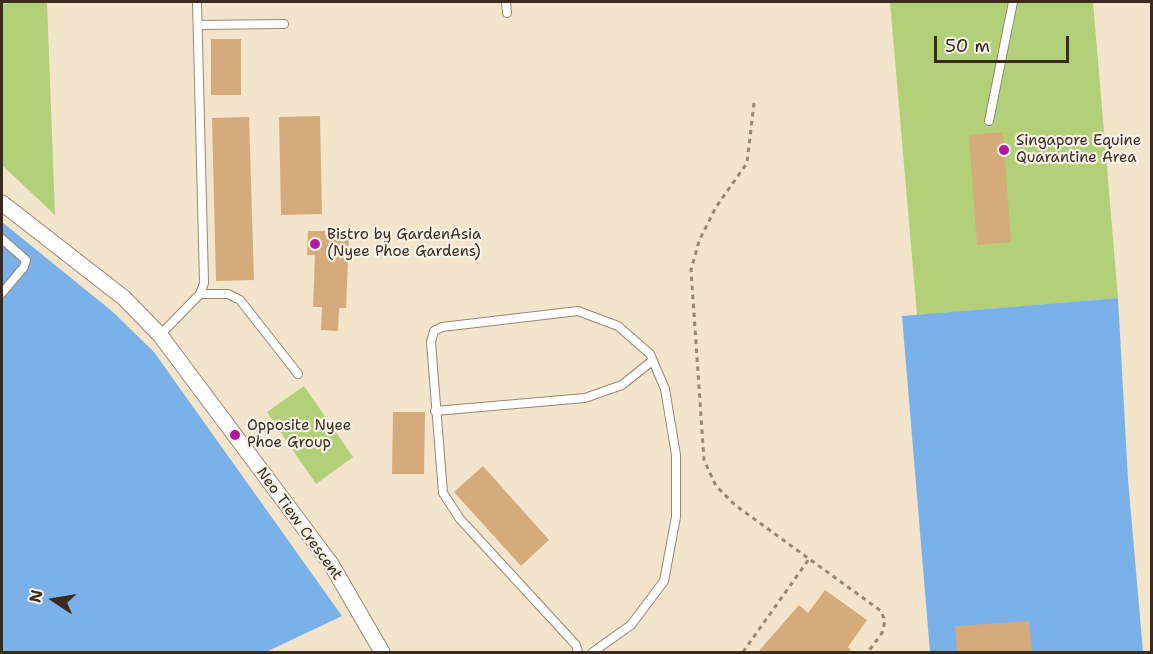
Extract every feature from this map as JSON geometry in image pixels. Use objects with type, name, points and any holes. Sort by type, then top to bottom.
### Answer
[{"type":"street","name":"Neo Tiew Crescent","points":[[2,203],[124,298],[160,335],[331,564],[378,651]]},
{"type":"lane","points":[[160,335],[200,294],[204,269],[197,2]]},
{"type":"lane","points":[[506,2],[507,13]]},
{"type":"lane","points":[[989,121],[1013,2]]},
{"type":"lane","points":[[198,25],[284,24]]},
{"type":"lane","points":[[2,239],[26,260],[24,267],[2,293]]},
{"type":"lane","points":[[200,294],[228,294],[240,300],[298,374]]},
{"type":"lane","points":[[578,652],[576,645],[459,519],[443,493],[431,342],[434,331],[441,327],[578,311],[618,327],[650,354],[665,389],[676,455],[676,517],[664,581],[632,625],[593,652]]},
{"type":"lane","points":[[435,411],[585,398],[622,385],[652,361]]},
{"type":"path","points":[[754,103],[747,163],[716,207],[699,241],[691,270],[704,460],[716,486],[735,505],[881,611],[885,621],[882,633],[868,652]]},
{"type":"path","points":[[743,652],[809,559]]},
{"type":"green space","points":[[2,2],[47,2],[55,215],[2,165]]},
{"type":"green space","name":"Singapore Equine Quarantine Area","points":[[890,2],[1093,2],[1118,298],[917,315]]},
{"type":"green space","points":[[304,386],[353,457],[316,484],[267,412]]},
{"type":"water","points":[[2,222],[113,312],[154,352],[342,616],[266,652],[2,652]]},
{"type":"water","points":[[1118,298],[1128,479],[1143,652],[930,652],[902,316]]},
{"type":"building","points":[[211,39],[241,39],[241,95],[211,95]]},
{"type":"building","points":[[320,116],[322,214],[281,215],[279,117]]},
{"type":"building","points":[[249,117],[254,280],[216,281],[212,118]]},
{"type":"building","points":[[1003,132],[1011,242],[977,245],[969,135]]},
{"type":"building","points":[[308,231],[325,231],[325,235],[349,236],[346,308],[339,308],[338,331],[321,330],[322,307],[313,307],[315,255],[307,255]]},
{"type":"building","points":[[393,412],[425,412],[424,474],[392,474]]},
{"type":"building","points":[[483,466],[549,540],[521,566],[454,492]]},
{"type":"building","points":[[825,590],[867,620],[848,647],[851,650],[848,652],[758,652],[799,605],[808,613]]},
{"type":"building","points":[[1029,621],[1032,652],[957,652],[955,626]]},
{"type":"place","name":"Singapore Equine Quarantine Area","points":[[1004,150]]},
{"type":"place","name":"Bistro by GardenAsia (Nyee Phoe Gardens)","points":[[315,244]]},
{"type":"place","name":"Opposite Nyee Phoe Group","points":[[235,435]]}]
